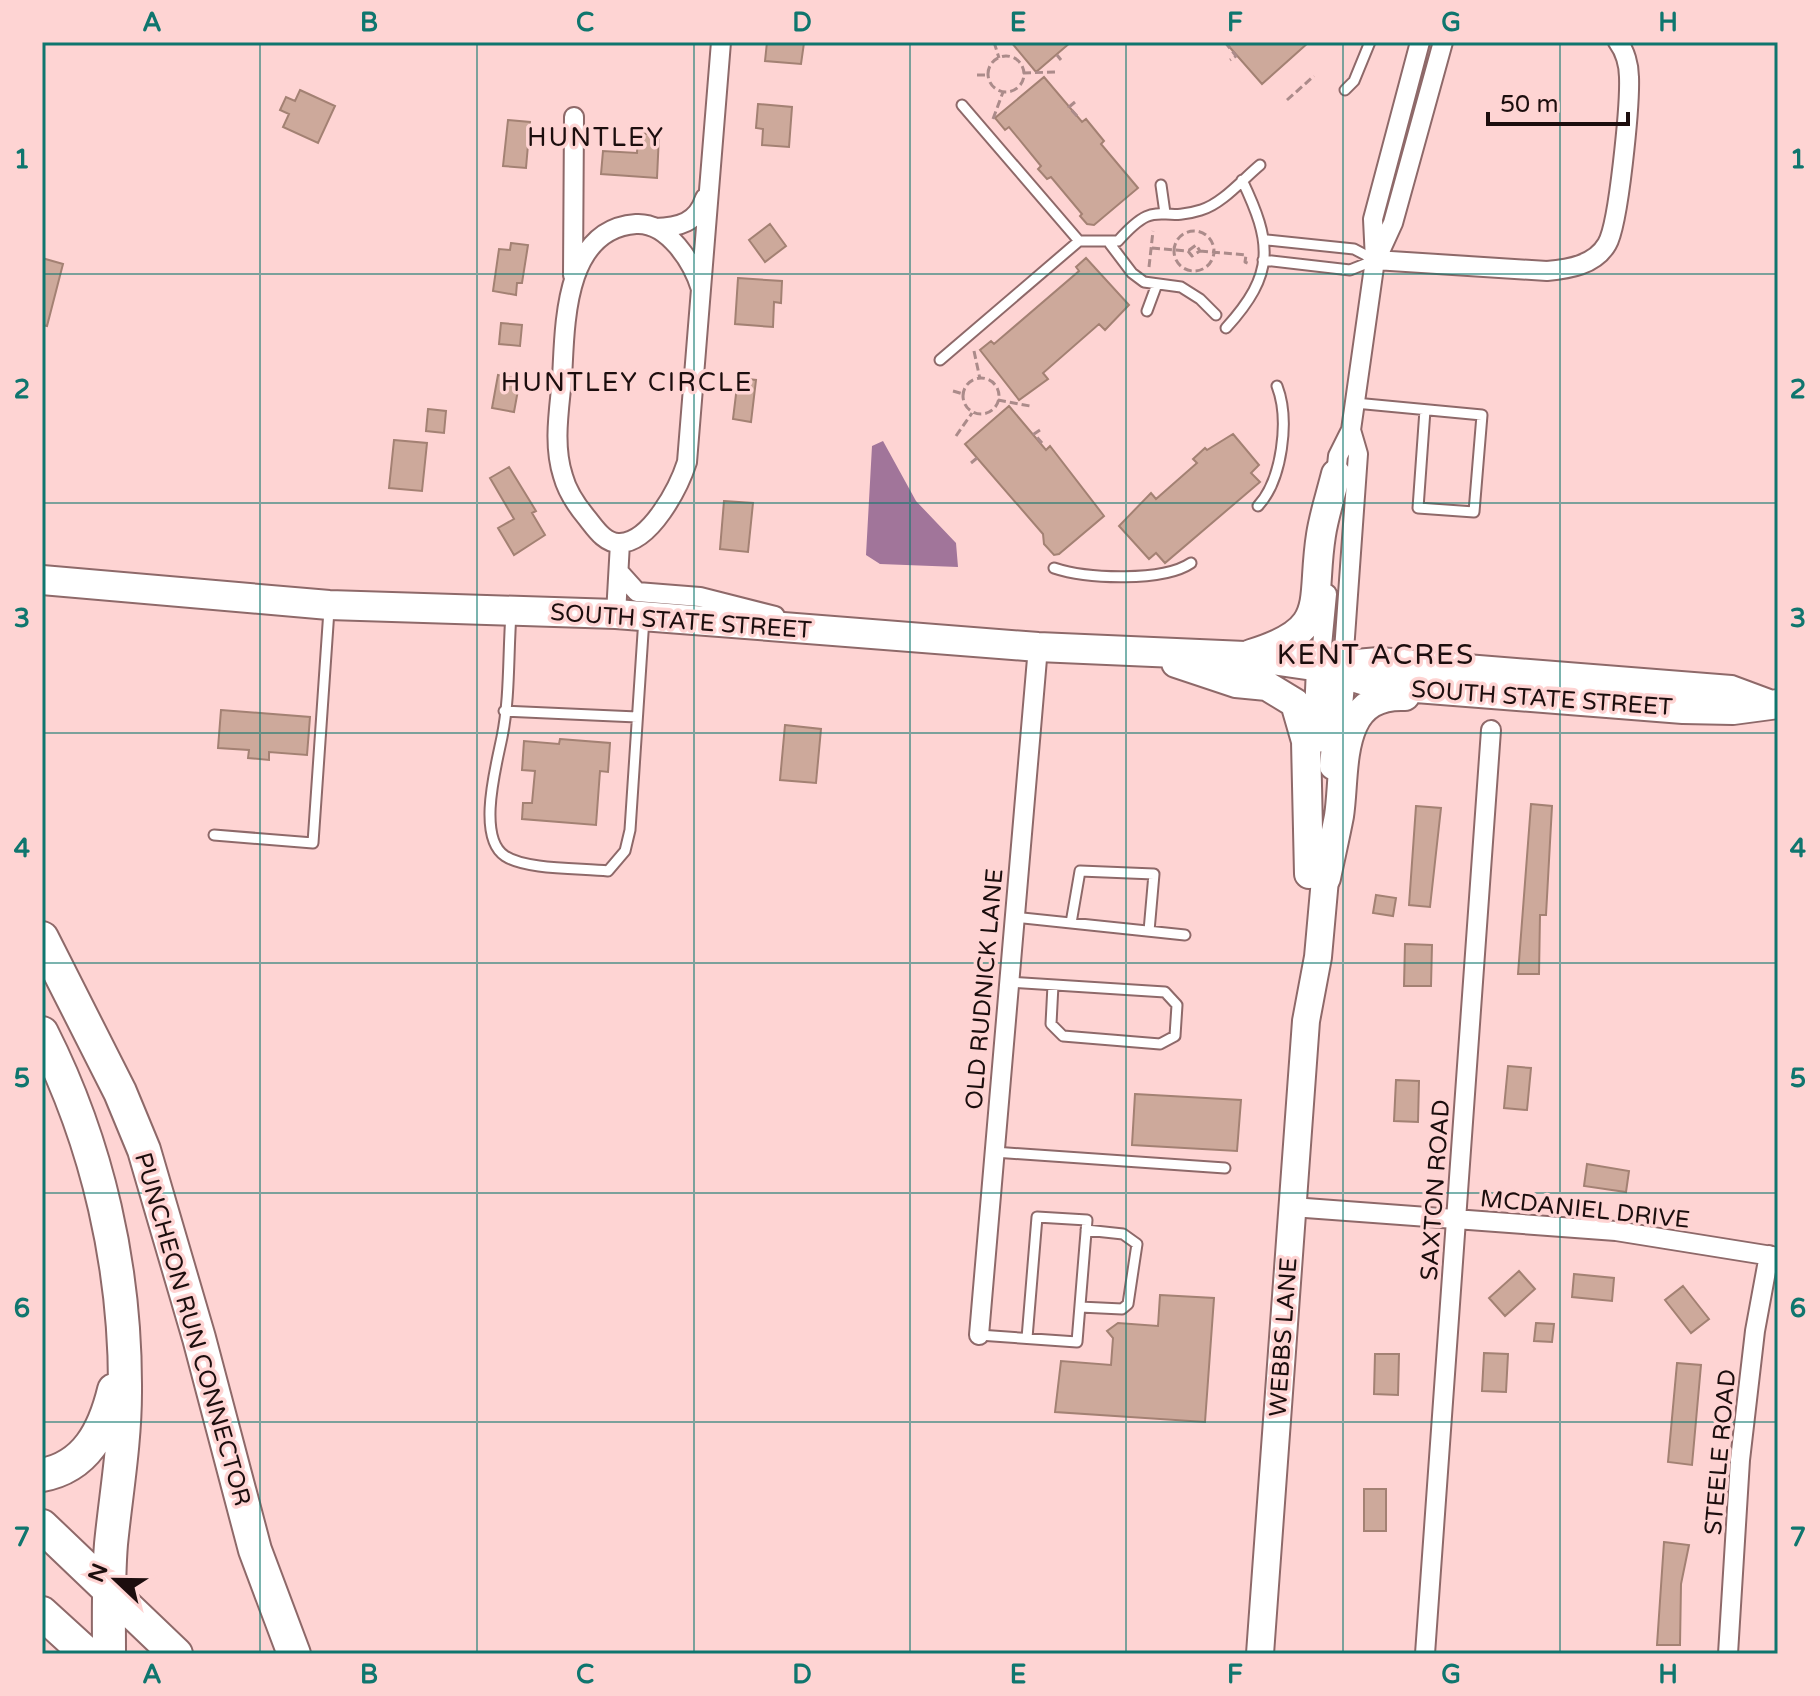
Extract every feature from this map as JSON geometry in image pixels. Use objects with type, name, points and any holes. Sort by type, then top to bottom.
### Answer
[{"type":"highway","name":"PUNCHEON RUN CONNECTOR","points":[[42,938],[120,1092],[144,1150],[191,1309],[255,1550],[294,1654]]},
{"type":"highway","name":"PUNCHEON RUN CONNECTOR","points":[[42,1033],[72,1098],[96,1171],[111,1236],[124,1344],[123,1439],[109,1592],[109,1654]]},
{"type":"highway","points":[[42,1475],[63,1471],[87,1452],[104,1426],[124,1344]]},
{"type":"highway","points":[[42,1526],[176,1654]]},
{"type":"highway","points":[[42,1613],[87,1654]]},
{"type":"main road","points":[[1245,656],[1291,640],[1315,609],[1321,534],[1336,474]]},
{"type":"main road","name":"SOUTH STATE STREET","points":[[42,580],[329,605],[630,615],[1038,647],[1245,656],[1335,669],[1378,685],[1589,701],[1733,710],[1772,703]]},
{"type":"main road","points":[[1141,652],[1236,683],[1267,686],[1295,703],[1306,741],[1317,876]]},
{"type":"main road","name":"SOUTH STATE STREET","points":[[1335,669],[1379,662],[1731,690],[1772,703]]},
{"type":"main road","points":[[1317,876],[1339,815],[1347,739],[1365,706],[1390,695],[1524,705],[1589,701]]},
{"type":"street","points":[[711,180],[702,207],[693,219],[675,227],[655,228],[640,223],[606,234],[583,261],[573,282],[567,308],[558,430],[560,465],[577,506],[599,534],[620,543],[638,535],[668,503],[687,462],[711,180],[721,42]]},
{"type":"street","points":[[1335,669],[1338,456],[1351,430],[1355,403],[1375,260],[1373,219],[1420,42]]},
{"type":"street","points":[[1375,260],[1393,223],[1443,42]]},
{"type":"street","points":[[1375,260],[1560,270],[1573,269],[1607,245],[1616,216],[1629,76],[1624,49],[1618,42]]},
{"type":"street","points":[[573,282],[574,117]]},
{"type":"street","points":[[655,228],[682,251],[701,289]]},
{"type":"street","points":[[1335,669],[1358,454],[1351,430]]},
{"type":"street","points":[[620,543],[619,572],[630,615]]},
{"type":"street","points":[[619,572],[637,592],[700,597],[832,631]]},
{"type":"street","name":"OLD RUDNICK LANE","points":[[979,1335],[1038,647]]},
{"type":"street","name":"WEBBS LANE","points":[[1260,1654],[1335,669]]},
{"type":"street","name":"SAXTON ROAD","points":[[1425,1654],[1491,730]]},
{"type":"street","name":"MCDANIEL DRIVE","points":[[1292,1207],[1616,1231],[1773,1256]]},
{"type":"street","name":"STEELE ROAD","points":[[1728,1654],[1740,1460],[1755,1331],[1773,1256]]},
{"type":"lane","points":[[1345,90],[1354,81],[1370,42]]},
{"type":"lane","points":[[962,105],[1079,241],[1110,244],[1118,241],[1134,223],[1151,213],[1202,210],[1260,165]]},
{"type":"lane","points":[[1226,328],[1249,303],[1267,240],[1261,218],[1242,180]]},
{"type":"lane","points":[[1161,185],[1165,213]]},
{"type":"lane","points":[[1267,240],[1354,249],[1375,260]]},
{"type":"lane","points":[[940,360],[1079,241]]},
{"type":"lane","points":[[1110,244],[1132,273],[1144,282],[1181,287],[1200,299],[1216,315]]},
{"type":"lane","points":[[1263,260],[1350,270],[1375,260]]},
{"type":"lane","points":[[1147,311],[1157,284]]},
{"type":"lane","points":[[1258,506],[1277,479],[1280,463],[1282,398],[1277,386]]},
{"type":"lane","points":[[1355,403],[1482,415],[1474,512],[1418,508],[1425,410]]},
{"type":"lane","points":[[1054,568],[1082,573],[1163,576],[1191,563]]},
{"type":"lane","points":[[214,835],[313,843],[329,605]]},
{"type":"lane","points":[[511,610],[504,711],[489,800],[495,841],[501,854],[516,862],[608,871],[625,851],[630,830],[637,717],[630,615]]},
{"type":"lane","points":[[504,711],[637,717]]},
{"type":"lane","points":[[1071,923],[1080,871],[1154,874],[1149,931]]},
{"type":"lane","points":[[1014,917],[1185,935]]},
{"type":"lane","points":[[1009,982],[1165,992],[1177,1005],[1175,1036],[1160,1044],[1063,1036],[1051,1024],[1053,985]]},
{"type":"lane","points":[[994,1152],[1225,1168]]},
{"type":"lane","points":[[979,1335],[1077,1342],[1087,1220],[1037,1217],[1027,1338]]},
{"type":"lane","points":[[1080,1307],[1122,1309],[1128,1304],[1137,1244],[1123,1234],[1086,1230]]},
{"type":"path","points":[[994,42],[999,58]]},
{"type":"path","points":[[1225,42],[1236,56],[1230,60]]},
{"type":"path","points":[[1057,55],[1061,60]]},
{"type":"path","points":[[1012,57],[1023,73],[1018,87],[1003,92],[992,86],[988,75],[990,66],[999,58],[1012,57]]},
{"type":"path","points":[[1023,73],[1055,72]]},
{"type":"path","points":[[977,75],[988,75]]},
{"type":"path","points":[[1287,100],[1314,76]]},
{"type":"path","points":[[993,119],[1003,92]]},
{"type":"path","points":[[1075,102],[1069,107],[1077,116]]},
{"type":"path","points":[[1144,282],[1152,248],[1151,213]]},
{"type":"path","points":[[1195,231],[1209,239],[1213,252],[1208,264],[1193,271],[1179,264],[1174,249],[1180,237],[1195,231]]},
{"type":"path","points":[[1152,248],[1188,251],[1192,256],[1200,251],[1246,255],[1245,262]]},
{"type":"path","points":[[974,351],[980,379]]},
{"type":"path","points":[[972,412],[963,394],[969,383],[980,379],[993,383],[998,400]]},
{"type":"path","points":[[953,391],[963,394]]},
{"type":"path","points":[[998,400],[1030,406]]},
{"type":"path","points":[[972,412],[989,412],[998,400]]},
{"type":"path","points":[[956,436],[972,412]]},
{"type":"path","points":[[1040,430],[1034,434],[1042,443]]},
{"type":"path","points":[[971,463],[977,458]]},
{"type":"shaded area","points":[[883,441],[916,501],[956,543],[958,567],[880,564],[866,555],[872,446]]},
{"type":"building","points":[[767,42],[804,43],[801,64],[765,61]]},
{"type":"building","points":[[1011,42],[1071,42],[1036,72]]},
{"type":"building","points":[[1225,42],[1309,42],[1262,84]]},
{"type":"building","points":[[1044,77],[1082,122],[1086,119],[1104,141],[1101,144],[1138,188],[1094,225],[1087,224],[1051,177],[1047,179],[1038,169],[1041,166],[1009,127],[1005,130],[995,118]]},
{"type":"building","points":[[300,90],[335,106],[318,143],[283,127],[289,114],[280,110],[286,97],[295,101]]},
{"type":"building","points":[[758,104],[792,107],[789,147],[762,145],[763,129],[756,128]]},
{"type":"building","points":[[508,120],[530,122],[526,168],[503,166]]},
{"type":"building","points":[[638,133],[659,135],[657,178],[601,174],[603,151],[637,153]]},
{"type":"building","points":[[770,224],[786,246],[765,262],[749,240]]},
{"type":"building","points":[[511,243],[528,245],[522,283],[517,283],[516,295],[493,291],[499,249],[510,250]]},
{"type":"building","points":[[42,258],[63,264],[47,326],[42,325]]},
{"type":"building","points":[[1086,258],[1129,305],[1105,330],[1099,324],[1043,373],[1048,379],[1019,400],[980,350],[991,341],[994,344],[1079,271],[1076,267]]},
{"type":"building","points":[[738,278],[782,281],[781,303],[774,302],[773,327],[735,324]]},
{"type":"building","points":[[501,323],[522,325],[520,346],[499,344]]},
{"type":"building","points":[[498,375],[520,379],[514,412],[492,408]]},
{"type":"building","points":[[738,378],[756,380],[751,422],[733,419]]},
{"type":"building","points":[[1009,406],[1046,450],[1050,446],[1104,516],[1059,554],[1054,555],[1044,544],[1043,534],[965,444]]},
{"type":"building","points":[[428,409],[446,411],[444,433],[426,431]]},
{"type":"building","points":[[1233,434],[1259,465],[1251,473],[1260,482],[1165,563],[1156,553],[1149,559],[1119,526],[1151,493],[1156,499],[1197,463],[1193,459],[1205,448],[1207,450]]},
{"type":"building","points":[[394,440],[427,443],[422,491],[389,488]]},
{"type":"building","points":[[509,467],[536,511],[532,513],[545,535],[514,555],[498,528],[514,519],[490,478]]},
{"type":"building","points":[[724,501],[753,503],[748,552],[720,549]]},
{"type":"building","points":[[221,710],[310,717],[307,755],[269,752],[269,760],[248,758],[249,750],[218,748]]},
{"type":"building","points":[[785,725],[821,729],[816,783],[780,780]]},
{"type":"building","points":[[560,739],[610,743],[608,772],[600,771],[596,825],[522,819],[523,803],[532,803],[535,771],[522,770],[524,741],[559,744]]},
{"type":"building","points":[[1531,804],[1552,806],[1546,915],[1540,915],[1539,974],[1518,974]]},
{"type":"building","points":[[1416,806],[1441,808],[1430,907],[1409,905]]},
{"type":"building","points":[[1376,895],[1396,898],[1393,916],[1373,913]]},
{"type":"building","points":[[1405,944],[1432,945],[1431,986],[1404,986]]},
{"type":"building","points":[[1508,1066],[1531,1068],[1527,1110],[1504,1108]]},
{"type":"building","points":[[1396,1080],[1419,1081],[1418,1122],[1394,1121]]},
{"type":"building","points":[[1135,1094],[1241,1100],[1237,1151],[1132,1145]]},
{"type":"building","points":[[1587,1164],[1629,1171],[1626,1192],[1584,1186]]},
{"type":"building","points":[[1519,1271],[1535,1289],[1505,1316],[1489,1298]]},
{"type":"building","points":[[1574,1274],[1614,1278],[1612,1301],[1572,1297]]},
{"type":"building","points":[[1683,1286],[1709,1319],[1691,1333],[1665,1300]]},
{"type":"building","points":[[1160,1295],[1214,1298],[1205,1422],[1055,1412],[1061,1361],[1111,1365],[1113,1338],[1107,1331],[1118,1323],[1158,1326]]},
{"type":"building","points":[[1536,1323],[1554,1324],[1552,1342],[1534,1341]]},
{"type":"building","points":[[1484,1353],[1508,1354],[1506,1392],[1482,1391]]},
{"type":"building","points":[[1375,1354],[1399,1354],[1398,1395],[1374,1394]]},
{"type":"building","points":[[1677,1363],[1701,1365],[1692,1465],[1668,1462]]},
{"type":"building","points":[[1364,1489],[1386,1489],[1386,1531],[1364,1531]]},
{"type":"building","points":[[1664,1542],[1689,1545],[1681,1584],[1680,1645],[1657,1645]]},
{"type":"district","name":"HUNTLEY","points":[[596,137]]},
{"type":"district","name":"HUNTLEY CIRCLE","points":[[627,382]]},
{"type":"district","name":"KENT ACRES","points":[[1376,654]]}]
